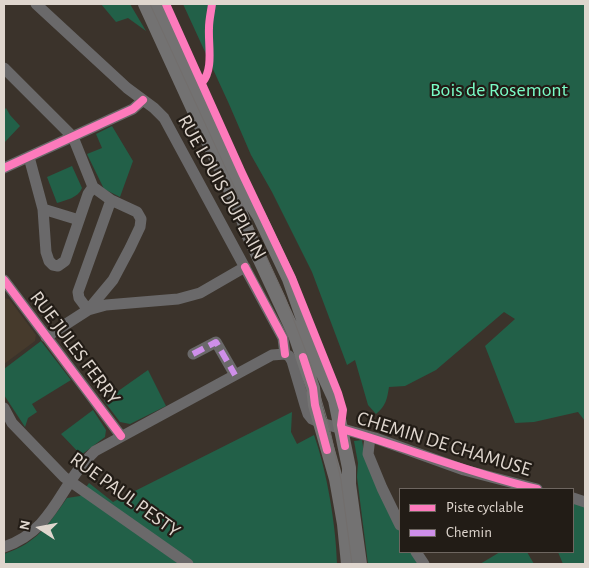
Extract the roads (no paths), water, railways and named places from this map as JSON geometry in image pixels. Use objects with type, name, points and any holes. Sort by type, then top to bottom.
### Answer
[{"type":"main road","points":[[145,4],[240,211],[243,223],[271,286],[295,335],[313,388],[315,406],[336,479],[344,524],[348,564]]},
{"type":"main road","points":[[160,4],[248,200],[261,221],[289,279],[316,356],[335,400],[350,468],[349,484],[360,564]]},
{"type":"street","name":"RUE LOUIS DUPLAIN","points":[[36,4],[128,88],[164,118],[283,338],[286,354],[292,361],[308,414],[312,419],[321,423]]},
{"type":"street","points":[[4,68],[74,137],[93,187],[111,200],[137,212],[141,219],[140,227],[113,280],[88,310]]},
{"type":"street","points":[[4,168],[133,109],[143,100]]},
{"type":"street","points":[[29,157],[43,209],[46,252],[53,265],[58,266],[65,261],[88,194],[93,187]]},
{"type":"street","points":[[88,310],[78,298],[78,292],[111,200]]},
{"type":"street","points":[[43,209],[79,220]]},
{"type":"street","points":[[46,336],[88,310],[106,305],[178,299],[200,292],[245,267]]},
{"type":"street","name":"RUE JULES FERRY","points":[[4,280],[121,436]]},
{"type":"street","points":[[193,354],[216,342],[235,375]]},
{"type":"street","points":[[4,547],[18,542],[37,529],[50,515],[84,461],[95,451],[272,355],[286,354]]},
{"type":"street","name":"RUE PAUL PESTY","points":[[4,408],[12,423],[58,472],[188,564]]},
{"type":"street","name":"CHEMIN DE CHAMUSE","points":[[321,423],[370,437],[464,470],[532,488]]},
{"type":"street","points":[[370,437],[368,454],[399,523]]},
{"type":"street","points":[[417,553],[424,564]]},
{"type":"tram line","points":[[150,4],[285,297],[311,365],[329,426],[341,480],[352,564]]},
{"type":"park label","name":"Bois de Rosemont","points":[[499,90]]}]
